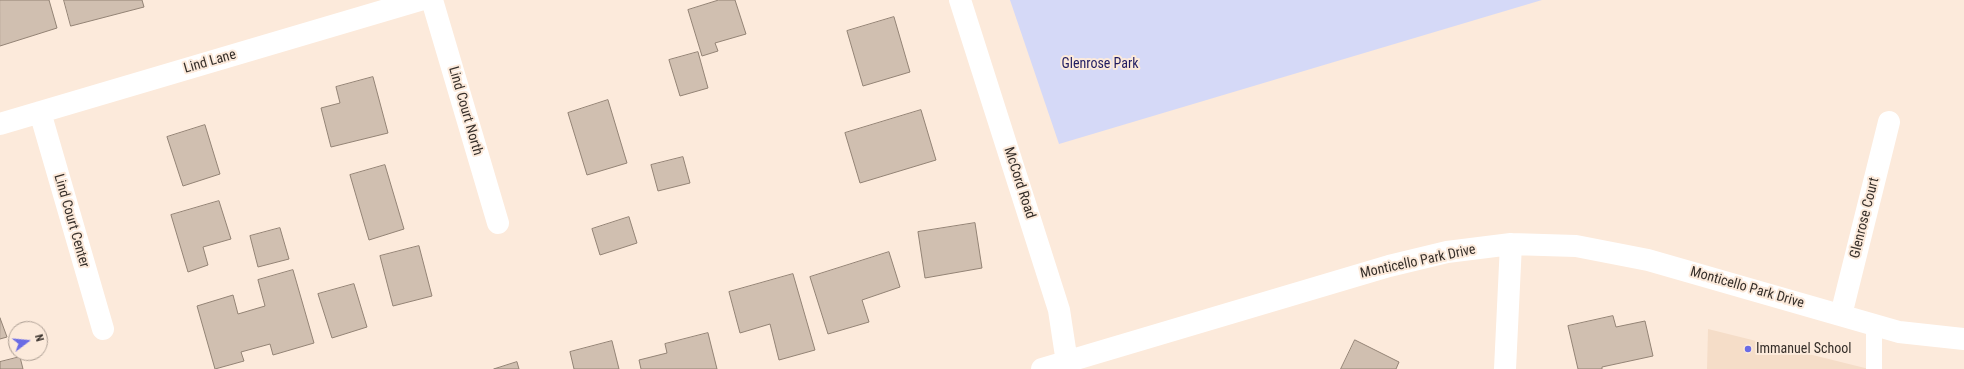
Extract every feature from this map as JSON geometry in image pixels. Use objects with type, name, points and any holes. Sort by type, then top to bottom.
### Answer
[{"type":"street","name":"Lind Lane","points":[[0,124],[420,0]]},
{"type":"street","name":"Lind Court North","points":[[432,0],[498,223]]},
{"type":"street","name":"McCord Road","points":[[960,0],[1059,310],[1068,365]]},
{"type":"street","name":"Lind Court Center","points":[[40,112],[103,329]]},
{"type":"street","name":"Glenrose Court","points":[[1841,315],[1889,122]]},
{"type":"street","name":"Monticello Park Drive","points":[[1042,369],[1068,365],[1389,266],[1447,252],[1511,244],[1576,246],[1648,260],[1899,332],[1964,339]]},
{"type":"street","points":[[1504,369],[1511,244]]},
{"type":"lane","points":[[1874,325],[1874,369]]},
{"type":"shaded area","name":"Immanuel School","points":[[1708,329],[1869,369],[1707,369]]},
{"type":"green space","name":"Glenrose Park","points":[[1010,0],[1542,0],[1059,144]]},
{"type":"building","points":[[0,0],[49,0],[57,28],[0,46]]},
{"type":"building","points":[[64,0],[142,0],[144,7],[71,26]]},
{"type":"building","points":[[719,0],[735,0],[746,34],[715,43],[718,51],[702,56],[688,10]]},
{"type":"building","points":[[894,17],[910,72],[863,86],[847,31]]},
{"type":"building","points":[[698,52],[708,88],[680,96],[669,60]]},
{"type":"building","points":[[373,77],[388,133],[331,147],[321,108],[340,103],[336,87]]},
{"type":"building","points":[[608,100],[627,163],[587,175],[568,113]]},
{"type":"building","points":[[921,110],[936,160],[860,183],[845,133]]},
{"type":"building","points":[[205,125],[220,174],[183,186],[167,137]]},
{"type":"building","points":[[683,157],[690,183],[658,191],[651,165]]},
{"type":"building","points":[[385,165],[404,229],[369,240],[350,175]]},
{"type":"building","points":[[219,201],[231,239],[203,247],[208,265],[188,272],[171,215]]},
{"type":"building","points":[[629,217],[637,243],[600,255],[592,229]]},
{"type":"building","points":[[975,223],[982,268],[925,278],[918,232]]},
{"type":"building","points":[[280,228],[289,259],[258,267],[250,236]]},
{"type":"building","points":[[419,246],[432,296],[393,306],[380,256]]},
{"type":"building","points":[[889,252],[900,287],[862,300],[869,322],[828,334],[810,277]]},
{"type":"building","points":[[293,270],[314,343],[273,355],[270,344],[241,352],[244,361],[215,369],[197,306],[233,295],[238,314],[265,306],[258,280]]},
{"type":"building","points":[[793,274],[815,350],[779,360],[770,324],[740,333],[729,292]]},
{"type":"building","points":[[354,284],[367,327],[332,338],[318,294]]},
{"type":"building","points":[[1613,316],[1616,327],[1645,321],[1653,356],[1602,367],[1602,369],[1578,369],[1568,326]]},
{"type":"building","points":[[0,318],[7,337],[0,339]]},
{"type":"building","points":[[708,333],[717,369],[641,369],[639,360],[667,353],[665,344]]},
{"type":"building","points":[[1355,340],[1399,362],[1396,369],[1341,369]]},
{"type":"building","points":[[612,341],[619,369],[574,369],[570,352]]},
{"type":"building","points":[[8,360],[21,361],[23,369],[0,369],[0,362]]},
{"type":"building","points":[[517,362],[519,369],[494,369]]},
{"type":"place","name":"Immanuel School","points":[[1748,349]]}]
